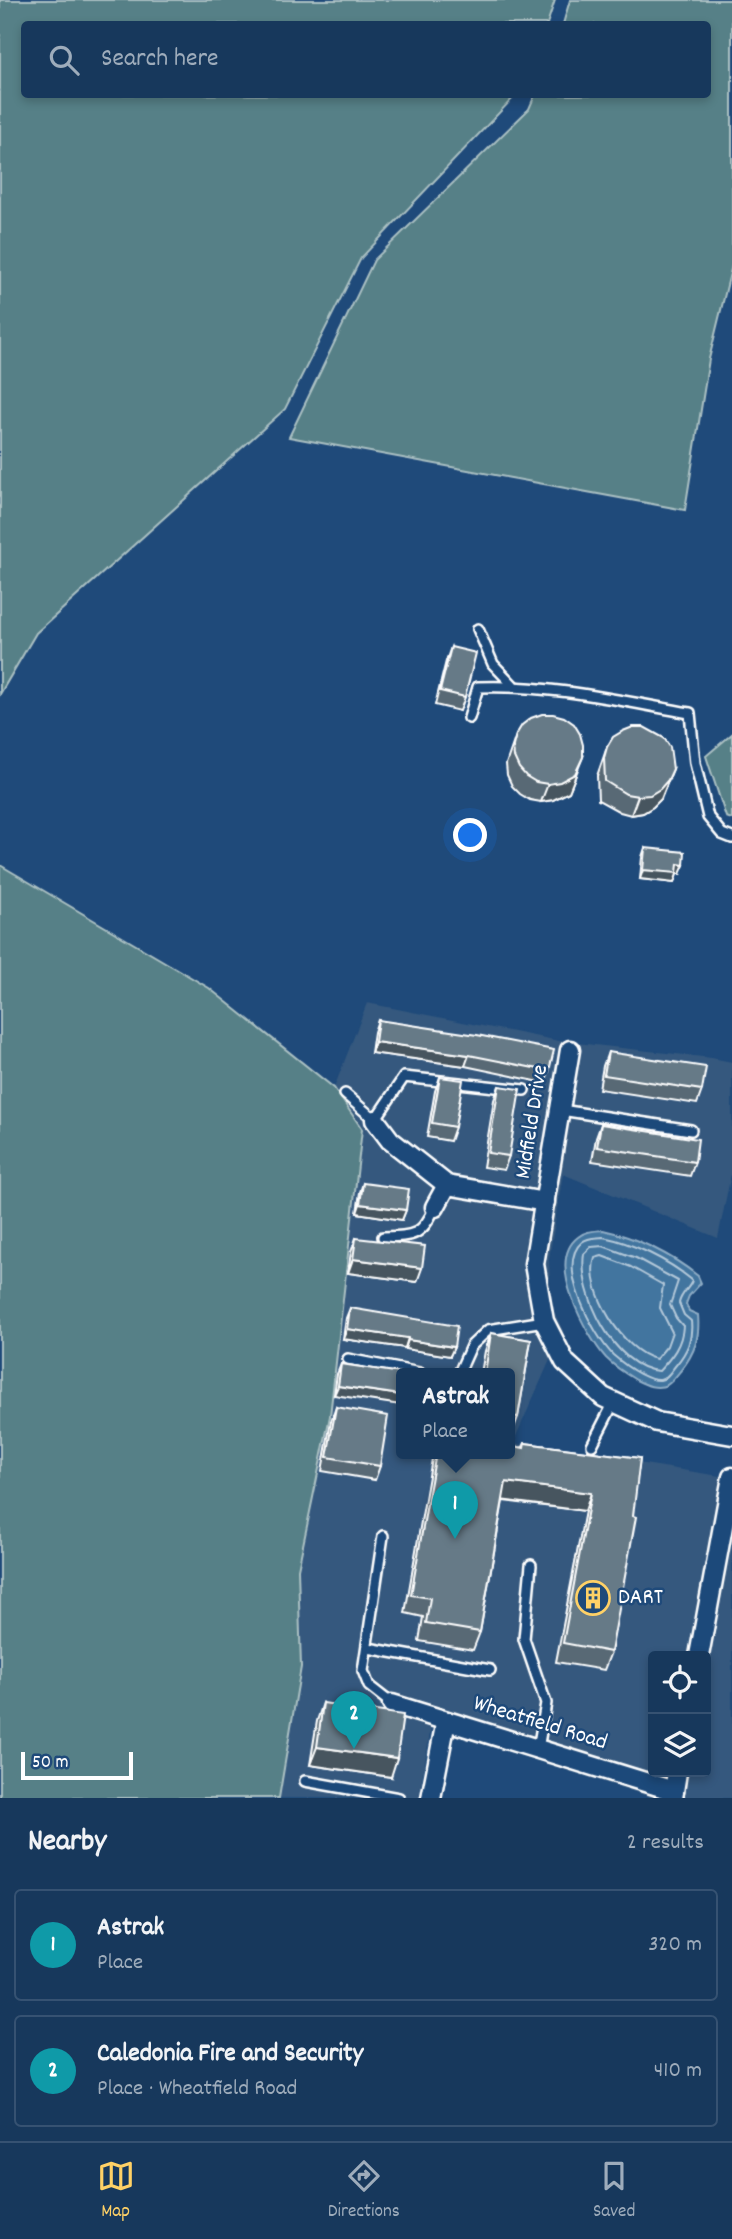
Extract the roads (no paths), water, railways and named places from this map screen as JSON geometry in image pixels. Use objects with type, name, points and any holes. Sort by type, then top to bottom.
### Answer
[{"type":"street","name":"Midfield Drive","points":[[570,1050],[534,1264],[544,1321],[565,1363],[603,1397],[657,1422],[732,1435]]},
{"type":"street","name":"Midfield Drive","points":[[375,1120],[390,1140],[447,1185],[545,1202]]},
{"type":"street","points":[[435,1207],[447,1185]]},
{"type":"street","points":[[700,1651],[732,1477]]},
{"type":"street","name":"Wheatfield Road","points":[[392,1704],[538,1749],[673,1795]]},
{"type":"street","points":[[431,1798],[446,1721]]},
{"type":"street","points":[[673,1795],[676,1777]]},
{"type":"lane","points":[[478,629],[493,664],[513,685]]},
{"type":"lane","points":[[469,718],[478,687],[513,685],[690,713],[695,763],[708,817],[722,834],[732,838]]},
{"type":"lane","points":[[345,1094],[375,1120],[404,1077],[524,1090]]},
{"type":"lane","points":[[561,1110],[691,1130]]},
{"type":"lane","points":[[383,1237],[410,1236],[421,1231],[435,1207]]},
{"type":"lane","points":[[461,1368],[471,1346],[488,1330],[544,1321]]},
{"type":"lane","points":[[348,1359],[396,1368]]},
{"type":"lane","points":[[592,1445],[614,1402]]},
{"type":"lane","points":[[383,1536],[363,1671],[369,1686],[392,1704]]},
{"type":"lane","points":[[531,1565],[524,1639],[546,1703],[538,1749]]},
{"type":"lane","points":[[368,1648],[489,1670]]},
{"type":"lane","points":[[305,1781],[399,1798]]},
{"type":"water","points":[[603,1230],[641,1242],[665,1254],[698,1276],[701,1283],[689,1296],[686,1304],[689,1311],[698,1315],[696,1344],[686,1364],[667,1385],[655,1387],[644,1384],[609,1361],[589,1333],[572,1298],[567,1280],[569,1248],[581,1235]]},
{"type":"place","name":"Astrak","points":[[455,1539]]},
{"type":"place","name":"DART","points":[[593,1598]]},
{"type":"place","name":"Caledonia Fire and Security","points":[[354,1749]]}]
